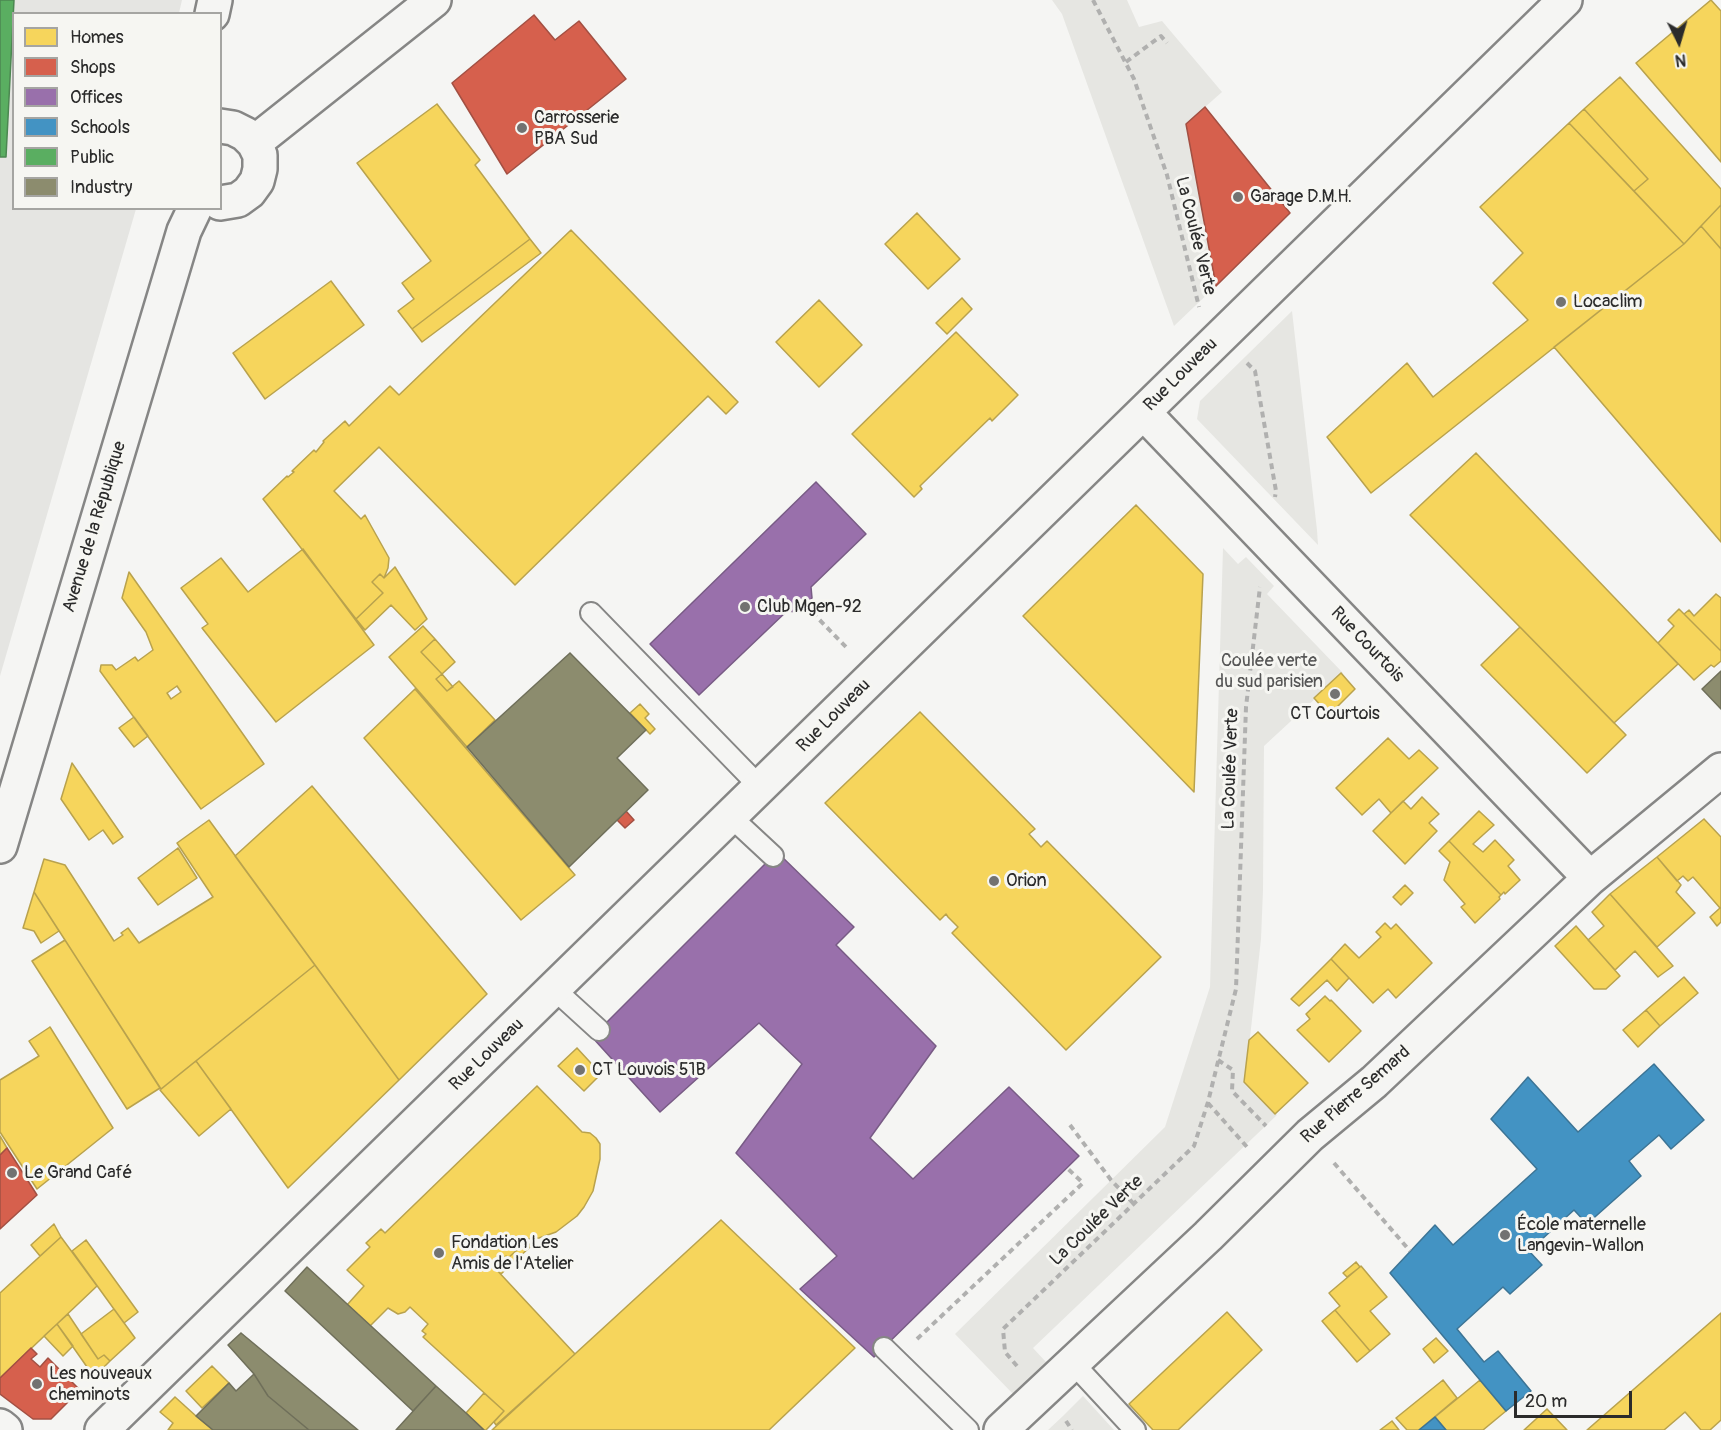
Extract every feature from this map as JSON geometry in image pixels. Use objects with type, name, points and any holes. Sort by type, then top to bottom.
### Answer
[{"type":"street","points":[[254,143],[434,0]]},
{"type":"street","name":"Rue Louveau","points":[[102,1430],[1565,0]]},
{"type":"street","points":[[222,126],[233,128],[245,134],[254,143],[260,155],[257,181],[249,192],[238,200],[222,203]]},
{"type":"street","name":"Avenue de la République","points":[[0,846],[184,231],[194,210]]},
{"type":"street","name":"Rue Courtois","points":[[1144,413],[1590,878]]},
{"type":"street","name":"Rue Pierre Semard","points":[[1001,1430],[1031,1382],[1072,1362],[1208,1236],[1291,1154],[1374,1082],[1590,878],[1716,784]]},
{"type":"street","points":[[0,1426],[5,1430]]},
{"type":"lane","points":[[591,613],[761,788]]},
{"type":"lane","points":[[731,817],[773,856]]},
{"type":"lane","points":[[554,989],[599,1030]]},
{"type":"lane","points":[[884,1348],[968,1430]]},
{"type":"lane","points":[[1072,1362],[1135,1430]]},
{"type":"path","name":"La Coulée Verte","points":[[1031,1382],[1005,1352],[1003,1329],[1194,1146],[1208,1102],[1236,989],[1246,707],[1263,566],[1276,491],[1255,371],[1221,335],[1197,304],[1167,175],[1134,79],[1093,0]]},
{"type":"path","points":[[1126,62],[1161,36],[1167,43]]},
{"type":"path","points":[[805,605],[838,639]]},
{"type":"path","points":[[1218,1060],[1233,1070],[1232,1091],[1291,1154]]},
{"type":"path","points":[[1208,1102],[1291,1154],[1410,1251]]},
{"type":"path","points":[[1070,1125],[1111,1180],[1134,1204]]},
{"type":"path","points":[[910,1346],[1083,1183],[1067,1168]]},
{"type":"shaded area","points":[[0,0],[182,0],[179,12],[12,12],[12,210],[136,210],[0,676]]},
{"type":"green space","points":[[1052,0],[1127,0],[1139,27],[1162,21],[1222,92],[1186,124],[1216,286],[1174,326],[1062,14]]},
{"type":"green space","points":[[1292,311],[1318,545],[1197,419],[1200,401]]},
{"type":"green space","name":"Coulée verte du sud parisien","points":[[1223,548],[1238,564],[1246,557],[1274,586],[1267,594],[1343,673],[1264,746],[1261,939],[1245,1082],[1277,1115],[1033,1348],[1046,1362],[1013,1394],[955,1334],[1165,1127],[1210,987]]},
{"type":"green space","points":[[1083,1396],[1114,1430],[1048,1430],[1063,1416]]},
{"type":"building: Homes","points":[[1711,0],[1721,11],[1721,162],[1636,63]]},
{"type":"building: Homes","points":[[1620,77],[1721,189],[1721,205],[1684,244],[1634,191],[1648,179],[1584,109]]},
{"type":"building: Homes","points":[[437,104],[480,160],[475,165],[530,239],[412,329],[398,311],[414,299],[402,283],[431,261],[357,163]]},
{"type":"building: Homes","points":[[1584,109],[1648,179],[1634,191],[1569,123]]},
{"type":"building: Homes","name":"Locaclim","points":[[1569,123],[1684,244],[1371,493],[1327,437],[1407,363],[1433,397],[1528,320],[1493,283],[1523,253],[1480,207]]},
{"type":"building: Homes","points":[[1721,205],[1721,249],[1701,226]]},
{"type":"building: Homes","points":[[917,213],[960,259],[928,289],[885,244]]},
{"type":"building: Homes","points":[[1701,226],[1721,249],[1721,542],[1554,347],[1684,244]]},
{"type":"building: Homes","points":[[571,230],[738,402],[726,414],[708,396],[515,585],[379,447],[334,491],[361,519],[365,515],[389,558],[384,578],[380,574],[372,582],[383,593],[356,619],[263,499],[294,472],[292,471],[314,450],[316,452],[323,441],[345,421],[349,426],[390,386],[399,395]]},
{"type":"building: Homes","points":[[530,239],[541,253],[422,342],[412,329]]},
{"type":"building: Homes","points":[[331,281],[364,325],[265,399],[233,353]]},
{"type":"building: Homes","points":[[962,298],[972,309],[947,334],[936,323]]},
{"type":"building: Homes","points":[[819,300],[862,345],[819,387],[776,342]]},
{"type":"building: Homes","points":[[956,332],[1018,395],[992,421],[990,418],[920,486],[922,489],[914,497],[852,434]]},
{"type":"building: Homes","points":[[1476,453],[1678,664],[1614,723],[1410,515]]},
{"type":"building: Homes","points":[[1136,505],[1203,574],[1194,792],[1023,616]]},
{"type":"building: Homes","points":[[303,549],[374,645],[276,722],[202,628],[208,624],[181,588],[221,558],[248,592]]},
{"type":"building: Homes","points":[[395,567],[427,619],[415,630],[391,605],[365,630],[356,619],[383,593],[372,582],[380,574],[384,578]]},
{"type":"building: Homes","points":[[129,572],[264,764],[201,809],[100,671],[101,665],[112,665],[116,670],[135,657],[138,661],[153,650],[146,632],[122,598]],"holes":[[[177,686],[181,692],[171,699],[167,693]]]},
{"type":"building: Homes","points":[[1716,594],[1721,598],[1721,651],[1684,614],[1689,610],[1694,616]]},
{"type":"building: Homes","points":[[1679,609],[1721,651],[1721,661],[1714,667],[1711,665],[1694,680],[1658,643],[1674,626],[1668,620]]},
{"type":"building: Homes","points":[[423,626],[435,639],[421,652],[442,674],[436,679],[447,691],[459,681],[495,720],[467,747],[389,657]]},
{"type":"building: Homes","points":[[1520,627],[1626,735],[1587,773],[1481,665]]},
{"type":"building: Homes","points":[[435,639],[455,662],[442,674],[421,652]]},
{"type":"building: Homes","name":"CT Courtois","points":[[1341,673],[1355,689],[1329,715],[1314,698]]},
{"type":"building: Homes","points":[[442,674],[453,687],[447,691],[436,679]]},
{"type":"building: Homes","points":[[415,689],[575,875],[521,920],[364,738]]},
{"type":"building: Homes","points":[[640,704],[649,714],[645,718],[655,729],[650,734],[630,713]]},
{"type":"building: Homes","name":"Orion","points":[[920,712],[1035,829],[1029,834],[1041,847],[1047,841],[1161,957],[1066,1050],[952,933],[958,927],[946,914],[940,920],[825,803]]},
{"type":"building: Homes","points":[[134,717],[148,736],[134,747],[119,728]]},
{"type":"building: Homes","points":[[1388,738],[1409,759],[1419,750],[1438,768],[1391,813],[1379,799],[1362,815],[1336,788]]},
{"type":"building: Homes","points":[[72,763],[123,837],[113,844],[103,830],[89,840],[61,799]]},
{"type":"building: Homes","points":[[312,786],[487,994],[399,1080],[235,856]]},
{"type":"building: Homes","points":[[1422,797],[1439,814],[1429,823],[1437,831],[1405,864],[1373,831],[1403,801],[1411,809]]},
{"type":"building: Homes","points":[[1479,811],[1494,825],[1473,844],[1483,852],[1495,840],[1514,860],[1508,866],[1520,880],[1505,894],[1504,892],[1501,895],[1449,841]]},
{"type":"building: Homes","points":[[1704,819],[1721,837],[1721,922],[1717,926],[1710,917],[1720,908],[1693,877],[1688,881],[1683,876],[1677,881],[1657,857]]},
{"type":"building: Homes","points":[[209,820],[315,965],[161,1089],[34,892],[44,859],[65,865],[114,941],[128,928],[139,943],[213,897],[177,843]]},
{"type":"building: Homes","points":[[1449,841],[1501,895],[1500,899],[1475,923],[1461,907],[1465,904],[1444,880],[1450,862],[1439,851]]},
{"type":"building: Homes","points":[[178,848],[197,878],[158,905],[138,878]]},
{"type":"building: Homes","points":[[1657,857],[1681,885],[1676,892],[1695,913],[1657,947],[1610,894]]},
{"type":"building: Homes","points":[[1405,885],[1413,893],[1401,905],[1393,897]]},
{"type":"building: Homes","points":[[34,892],[59,931],[41,943],[34,931],[23,928]]},
{"type":"building: Homes","points":[[1610,894],[1673,966],[1658,977],[1635,951],[1615,970],[1588,940],[1604,926],[1592,912]]},
{"type":"building: Homes","points":[[1385,923],[1391,929],[1396,924],[1432,963],[1396,998],[1388,989],[1373,1003],[1331,959],[1345,944],[1359,958],[1381,937],[1376,932]]},
{"type":"building: Homes","points":[[1576,926],[1620,976],[1606,989],[1594,989],[1555,946]]},
{"type":"building: Homes","points":[[65,940],[160,1088],[127,1109],[32,961]]},
{"type":"building: Homes","points":[[1331,959],[1349,978],[1337,991],[1327,980],[1299,1006],[1291,999]]},
{"type":"building: Homes","points":[[315,965],[399,1080],[288,1188],[196,1061]]},
{"type":"building: Homes","points":[[1684,977],[1698,993],[1660,1026],[1646,1010]]},
{"type":"building: Homes","points":[[1325,996],[1361,1031],[1329,1062],[1297,1030],[1310,1019],[1306,1014]]},
{"type":"building: Homes","points":[[1646,1010],[1660,1026],[1638,1047],[1623,1030]]},
{"type":"building: Homes","points":[[50,1027],[113,1128],[37,1189],[0,1132],[0,1080],[39,1056],[29,1041]]},
{"type":"building: Homes","points":[[1258,1032],[1308,1083],[1275,1114],[1244,1082],[1249,1040]]},
{"type":"building: Homes","name":"CT Louvois 51B","points":[[577,1048],[601,1074],[584,1091],[558,1066]]},
{"type":"building: Homes","points":[[196,1061],[231,1109],[199,1136],[160,1090]]},
{"type":"building: Homes","name":"Fondation Les Amis de l'Atelier","points":[[537,1086],[582,1132],[590,1133],[596,1138],[600,1144],[600,1159],[593,1191],[577,1216],[556,1232],[539,1238],[524,1239],[514,1248],[517,1250],[494,1267],[575,1354],[496,1425],[494,1422],[504,1411],[423,1337],[426,1334],[422,1331],[428,1324],[410,1307],[398,1314],[388,1308],[370,1326],[347,1305],[364,1286],[347,1270],[370,1247],[366,1243],[381,1229],[385,1233]]},
{"type":"building: Homes","points":[[0,1136],[7,1148],[0,1155]]},
{"type":"building: Homes","points":[[721,1220],[855,1348],[769,1430],[492,1430]]},
{"type":"building: Homes","points":[[54,1224],[61,1237],[40,1256],[31,1245]]},
{"type":"building: Homes","points":[[61,1237],[97,1286],[0,1378],[0,1293]]},
{"type":"building: Homes","points":[[524,1239],[531,1246],[501,1274],[494,1267],[517,1250],[514,1248]]},
{"type":"building: Homes","points":[[86,1240],[138,1312],[124,1323],[72,1251]]},
{"type":"building: Homes","points":[[1356,1262],[1360,1267],[1347,1277],[1343,1273]]},
{"type":"building: Homes","points":[[1361,1266],[1387,1297],[1370,1311],[1390,1334],[1370,1351],[1335,1310],[1340,1306],[1329,1293]]},
{"type":"building: Homes","points":[[114,1309],[135,1338],[110,1361],[104,1355],[98,1359],[81,1334]]},
{"type":"building: Homes","points":[[1335,1310],[1370,1351],[1357,1362],[1322,1321]]},
{"type":"building: Homes","points":[[1227,1312],[1262,1350],[1178,1430],[1153,1430],[1129,1404]]},
{"type":"building: Homes","points":[[1721,1313],[1721,1420],[1710,1430],[1701,1430],[1685,1412],[1664,1430],[1587,1430]]},
{"type":"building: Homes","points":[[68,1314],[98,1359],[104,1355],[110,1361],[94,1377],[57,1324]]},
{"type":"building: Homes","points":[[57,1324],[73,1346],[63,1356],[44,1336]]},
{"type":"building: Homes","points":[[1436,1338],[1448,1351],[1434,1363],[1423,1349]]},
{"type":"building: Homes","points":[[212,1366],[229,1383],[202,1408],[186,1391]]},
{"type":"building: Homes","points":[[1443,1380],[1457,1398],[1419,1430],[1407,1430],[1396,1418]]},
{"type":"building: Homes","points":[[1480,1380],[1506,1411],[1483,1430],[1446,1430],[1435,1417]]},
{"type":"building: Homes","points":[[484,1393],[504,1411],[486,1430],[466,1413]]},
{"type":"building: Homes","points":[[175,1397],[213,1430],[168,1430],[173,1423],[160,1412]]},
{"type":"building: Homes","points":[[1547,1409],[1567,1430],[1524,1430]]},
{"type":"building: Homes","points":[[1392,1421],[1399,1430],[1380,1430]]},
{"type":"building: Shops","name":"Carrosserie PBA Sud","points":[[534,15],[555,40],[579,21],[626,79],[507,174],[452,83]]},
{"type":"building: Shops","name":"Garage D.M.H.","points":[[1205,107],[1290,213],[1216,286],[1186,124]]},
{"type":"building: Shops","points":[[626,811],[634,820],[625,828],[617,820]]},
{"type":"building: Shops","name":"Le Grand Café","points":[[7,1148],[37,1195],[0,1229],[0,1155]]},
{"type":"building: Shops","name":"Les nouveaux cheminots","points":[[31,1348],[37,1354],[31,1359],[40,1367],[48,1358],[80,1390],[51,1419],[33,1419],[0,1394],[0,1378]]},
{"type":"building: Offices","points":[[816,482],[866,534],[811,587],[812,598],[798,612],[787,611],[699,695],[650,644]]},
{"type":"building: Offices","points":[[777,852],[854,927],[836,945],[936,1046],[870,1138],[913,1179],[1009,1087],[1079,1156],[874,1357],[800,1289],[837,1256],[736,1153],[802,1064],[759,1023],[660,1112],[592,1037]]},
{"type":"building: Schools","name":"École maternelle Langevin-Wallon","points":[[1654,1064],[1704,1120],[1671,1149],[1659,1135],[1629,1161],[1641,1176],[1587,1224],[1574,1210],[1529,1251],[1542,1265],[1510,1294],[1503,1287],[1457,1329],[1484,1362],[1498,1351],[1531,1391],[1506,1411],[1390,1273],[1435,1225],[1453,1245],[1537,1169],[1491,1119],[1528,1077],[1578,1132]]},
{"type":"building: Schools","points":[[1435,1417],[1446,1430],[1419,1430]]},
{"type":"building: Public","points":[[0,0],[14,0],[6,157],[0,157]]},
{"type":"building: Industry","points":[[570,653],[646,730],[617,758],[648,790],[569,867],[467,747]]},
{"type":"building: Industry","points":[[1721,671],[1721,709],[1702,689]]},
{"type":"building: Industry","points":[[307,1267],[436,1386],[413,1411],[285,1291]]},
{"type":"building: Industry","points":[[241,1333],[358,1430],[309,1430],[268,1396],[254,1374],[228,1345]]},
{"type":"building: Industry","points":[[254,1374],[268,1396],[309,1430],[213,1430],[196,1416],[229,1383],[236,1391]]},
{"type":"building: Industry","points":[[436,1386],[466,1413],[484,1430],[396,1430]]},
{"type":"place","name":"Carrosserie PBA Sud","points":[[522,128]]},
{"type":"place","name":"Garage D.M.H.","points":[[1238,197]]},
{"type":"place","name":"Locaclim","points":[[1561,302]]},
{"type":"place","name":"Club Mgen-92","points":[[745,607]]},
{"type":"place","name":"CT Courtois","points":[[1335,694]]},
{"type":"place","name":"Orion","points":[[994,881]]},
{"type":"place","name":"CT Louvois 51B","points":[[580,1070]]},
{"type":"place","name":"Le Grand Café","points":[[12,1173]]},
{"type":"place","name":"École maternelle Langevin-Wallon","points":[[1505,1235]]},
{"type":"place","name":"Fondation Les Amis de l'Atelier","points":[[439,1253]]},
{"type":"place","name":"Les nouveaux cheminots","points":[[37,1384]]}]
